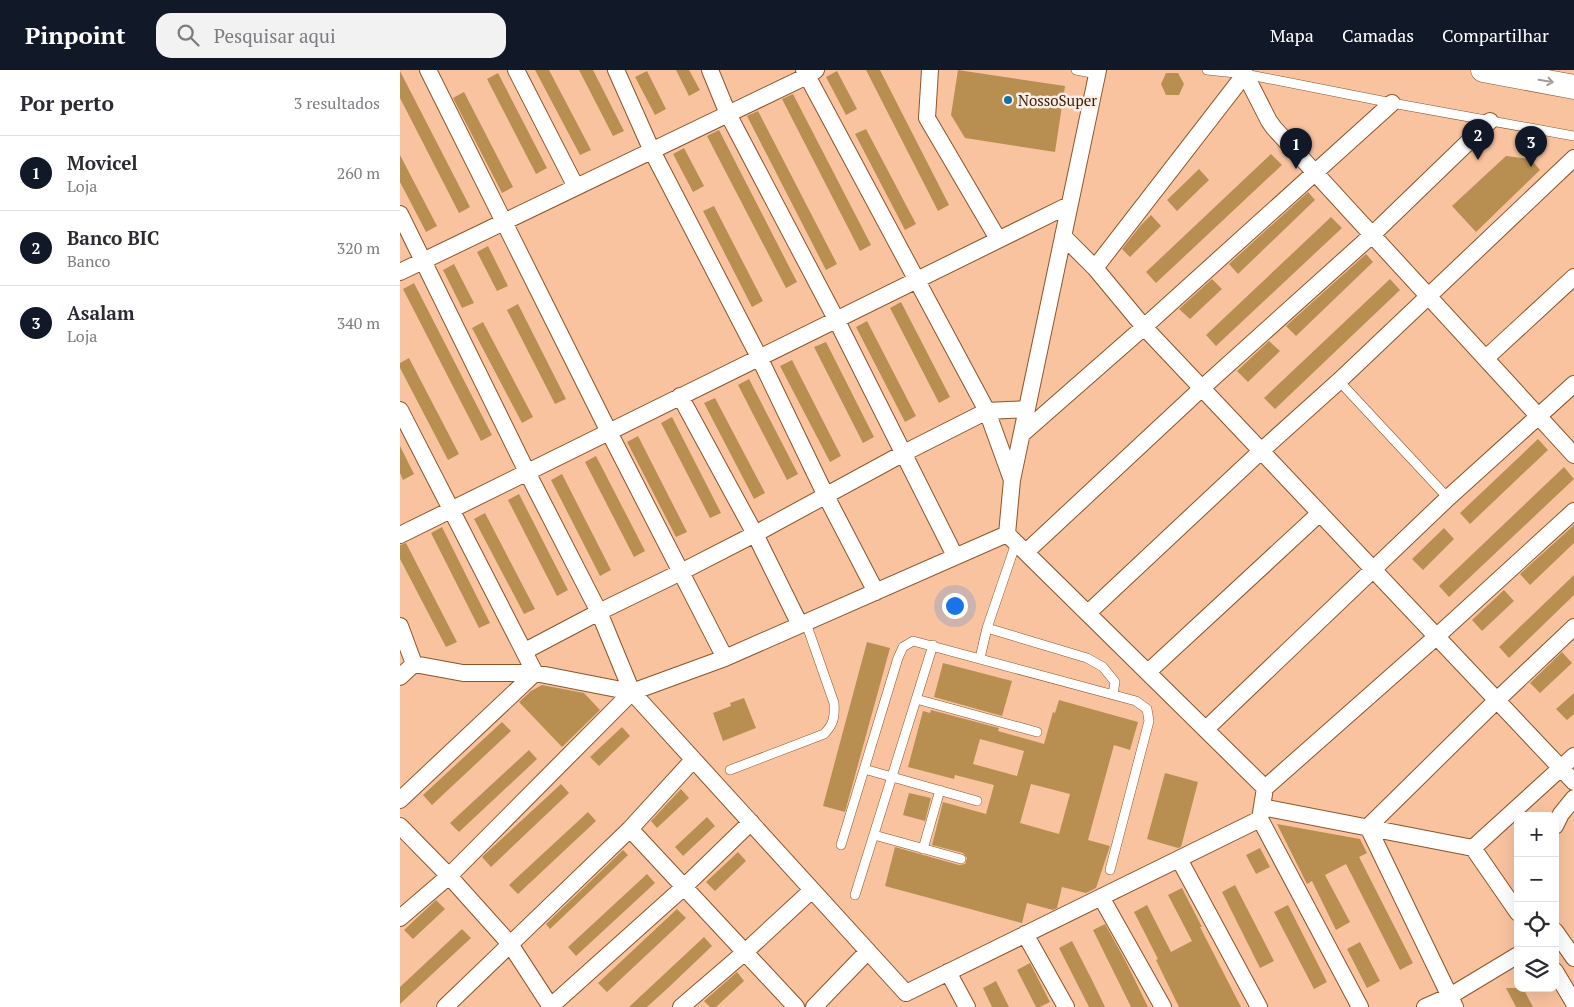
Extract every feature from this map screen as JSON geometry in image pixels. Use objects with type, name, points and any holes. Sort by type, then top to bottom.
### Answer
[{"type":"main road","points":[[1483,70],[1574,87]]},
{"type":"street","points":[[428,70],[609,432],[725,658]]},
{"type":"street","points":[[516,70],[576,188]]},
{"type":"street","points":[[616,70],[652,150],[759,357],[826,496],[876,592]]},
{"type":"street","points":[[710,70],[728,114],[836,319],[955,556]]},
{"type":"street","points":[[930,70],[927,118],[998,239]]},
{"type":"street","points":[[400,272],[728,114],[809,72],[915,280],[987,411],[1012,480]]},
{"type":"street","points":[[1097,72],[1012,480],[1016,543],[1266,788]]},
{"type":"street","points":[[1095,268],[1245,74],[1269,121],[1315,174],[1574,455]]},
{"type":"street","points":[[1022,434],[1144,327],[1392,103]]},
{"type":"street","points":[[400,918],[449,876],[632,692],[725,658],[955,556],[1016,543],[1202,388],[1372,234],[1490,121]]},
{"type":"street","points":[[1088,613],[1261,451],[1339,381],[1574,158]]},
{"type":"street","points":[[400,535],[1069,205]]},
{"type":"street","points":[[400,214],[599,612],[632,692],[868,952],[905,1000],[948,972],[1179,859],[1261,813],[1368,827],[1473,848],[1514,907]]},
{"type":"street","points":[[1063,236],[1095,268],[1144,327],[1574,782]]},
{"type":"street","points":[[1486,358],[1574,277]]},
{"type":"street","points":[[1206,729],[1448,498],[1574,384]]},
{"type":"street","points":[[680,396],[803,624]]},
{"type":"street","points":[[525,651],[755,534],[904,453],[987,411],[1027,409]]},
{"type":"street","points":[[400,410],[450,510],[525,651],[535,674]]},
{"type":"street","points":[[1360,1007],[1261,813],[1266,788],[1436,638],[1574,511]]},
{"type":"street","points":[[1148,672],[1320,513]]},
{"type":"street","points":[[400,626],[414,664]]},
{"type":"street","points":[[1368,827],[1496,700],[1574,627]]},
{"type":"street","points":[[414,664],[463,673],[535,674],[632,692]]},
{"type":"street","points":[[400,677],[414,664]]},
{"type":"street","points":[[400,800],[535,674]]},
{"type":"street","points":[[1473,848],[1574,756]]},
{"type":"street","points":[[445,1007],[630,828],[693,760]]},
{"type":"street","points":[[1559,818],[1574,798]]},
{"type":"street","points":[[400,826],[449,876],[510,944],[551,1007],[684,887],[751,822]]},
{"type":"street","points":[[1368,827],[1453,1002]]},
{"type":"street","points":[[630,828],[796,1007]]},
{"type":"street","points":[[1179,859],[1259,1007]]},
{"type":"street","points":[[681,1007],[745,952],[812,890]]},
{"type":"street","points":[[1101,897],[1163,1007]]},
{"type":"street","points":[[1025,934],[1066,1007]]},
{"type":"street","points":[[1559,937],[1574,958]]},
{"type":"street","points":[[814,1007],[868,952]]},
{"type":"street","points":[[1425,1007],[1453,1002],[1514,958]]},
{"type":"street","points":[[948,972],[967,1007]]},
{"type":"street","points":[[1559,978],[1574,1003]]},
{"type":"lane","points":[[1076,70],[1097,72]]},
{"type":"lane","points":[[1207,70],[1245,74],[1574,136]]},
{"type":"lane","points":[[1339,381],[1448,498]]},
{"type":"lane","points":[[980,658],[987,628],[1016,543]]},
{"type":"lane","points":[[730,770],[824,734],[832,726],[834,703],[803,624]]},
{"type":"lane","points":[[987,628],[1087,658],[1103,667],[1115,682],[1113,694]]},
{"type":"lane","points":[[841,845],[898,658],[903,646],[913,641],[1113,694],[1136,701],[1147,709],[1149,721],[1110,870]]},
{"type":"lane","points":[[855,895],[933,646]]},
{"type":"lane","points":[[916,700],[1037,732]]},
{"type":"lane","points":[[864,769],[977,801]]},
{"type":"lane","points":[[923,849],[940,790]]},
{"type":"lane","points":[[874,835],[961,860]]},
{"type":"building","points":[[535,70],[549,70],[591,150],[580,155]]},
{"type":"building","points":[[579,70],[593,70],[624,131],[613,136]]},
{"type":"building","points":[[676,70],[689,70],[700,90],[689,96]]},
{"type":"building","points":[[866,70],[880,70],[949,205],[938,211]]},
{"type":"building","name":"NossoSuper","points":[[958,70],[1065,86],[1055,152],[965,138],[951,115]]},
{"type":"building","points":[[400,71],[470,207],[459,213],[400,98]]},
{"type":"building","points":[[647,71],[666,109],[655,115],[635,77]]},
{"type":"building","points":[[837,71],[857,109],[846,115],[826,77]]},
{"type":"building","points":[[498,73],[547,168],[536,174],[487,79]]},
{"type":"building","points":[[1166,73],[1178,73],[1184,84],[1179,95],[1166,95],[1161,84]]},
{"type":"building","points":[[464,92],[513,187],[502,193],[453,98]]},
{"type":"building","points":[[793,94],[871,245],[860,251],[782,99]]},
{"type":"building","points":[[758,111],[837,264],[826,270],[747,116]]},
{"type":"building","points":[[866,129],[916,224],[905,230],[855,134]]},
{"type":"building","points":[[719,130],[797,282],[786,288],[707,136]]},
{"type":"building","points":[[684,148],[704,186],[693,192],[673,154]]},
{"type":"building","points":[[1271,154],[1282,165],[1156,283],[1146,272]]},
{"type":"building","points":[[400,155],[437,226],[426,232],[400,182]]},
{"type":"building","points":[[1506,156],[1531,159],[1540,170],[1476,232],[1452,206]]},
{"type":"building","points":[[1199,169],[1209,180],[1177,211],[1167,200]]},
{"type":"building","points":[[1308,192],[1315,200],[1238,274],[1229,264]]},
{"type":"building","points":[[714,206],[763,301],[752,307],[703,211]]},
{"type":"building","points":[[1151,215],[1161,226],[1130,257],[1122,249]]},
{"type":"building","points":[[1331,217],[1342,228],[1216,346],[1206,335]]},
{"type":"building","points":[[488,246],[508,286],[497,291],[477,252]]},
{"type":"building","points":[[1366,254],[1373,262],[1296,336],[1286,326]]},
{"type":"building","points":[[454,264],[474,303],[462,308],[443,270]]},
{"type":"building","points":[[1212,279],[1222,289],[1190,319],[1179,309]]},
{"type":"building","points":[[1390,279],[1400,290],[1275,409],[1264,398]]},
{"type":"building","points":[[414,283],[492,435],[481,441],[403,289]]},
{"type":"building","points":[[901,302],[950,397],[939,403],[890,308]]},
{"type":"building","points":[[518,304],[566,399],[555,404],[507,310]]},
{"type":"building","points":[[867,321],[916,416],[905,422],[856,327]]},
{"type":"building","points":[[483,322],[533,417],[522,423],[472,328]]},
{"type":"building","points":[[1269,341],[1280,351],[1248,382],[1237,371]]},
{"type":"building","points":[[826,342],[874,437],[863,443],[814,347]]},
{"type":"building","points":[[409,358],[459,454],[448,460],[400,368],[400,363]]},
{"type":"building","points":[[792,360],[841,456],[830,462],[780,366]]},
{"type":"building","points":[[749,379],[798,474],[787,480],[738,385]]},
{"type":"building","points":[[715,398],[765,493],[754,499],[704,403]]},
{"type":"building","points":[[672,417],[721,513],[710,518],[661,423]]},
{"type":"building","points":[[638,436],[687,532],[676,537],[627,442]]},
{"type":"building","points":[[1538,439],[1548,450],[1470,524],[1460,513]]},
{"type":"building","points":[[400,446],[414,474],[403,480],[400,473]]},
{"type":"building","points":[[596,456],[645,551],[634,557],[585,462]]},
{"type":"building","points":[[1564,467],[1574,479],[1449,597],[1439,586]]},
{"type":"building","points":[[562,474],[611,570],[600,576],[551,480]]},
{"type":"building","points":[[519,494],[568,590],[557,596],[508,500]]},
{"type":"building","points":[[485,513],[535,609],[524,614],[474,519]]},
{"type":"building","points":[[1574,525],[1574,543],[1530,585],[1520,574]]},
{"type":"building","points":[[442,527],[490,623],[479,628],[431,533]]},
{"type":"building","points":[[1444,528],[1454,539],[1423,570],[1412,559]]},
{"type":"building","points":[[406,543],[457,642],[446,647],[400,559],[400,545]]},
{"type":"building","points":[[1574,575],[1574,595],[1509,658],[1499,647]]},
{"type":"building","points":[[1504,590],[1514,601],[1482,631],[1472,620]]},
{"type":"building","points":[[867,642],[890,648],[845,812],[823,806]]},
{"type":"building","points":[[1562,652],[1572,663],[1540,693],[1530,683]]},
{"type":"building","points":[[943,663],[1012,681],[1002,716],[934,697]]},
{"type":"building","points":[[542,685],[584,693],[600,710],[562,747],[519,702],[531,691]]},
{"type":"building","points":[[1574,693],[1574,714],[1567,720],[1556,709]]},
{"type":"building","points":[[744,698],[756,728],[723,741],[713,713],[731,706],[730,703]]},
{"type":"building","points":[[1059,700],[1138,722],[1130,750],[1114,745],[1088,840],[1110,846],[1096,888],[1086,893],[1062,887],[1057,908],[1053,910],[1027,903],[1022,923],[885,886],[895,847],[959,865],[965,864],[967,858],[963,853],[932,845],[943,802],[986,814],[994,785],[955,775],[954,779],[908,767],[923,711],[930,713],[931,710],[999,728],[998,731],[1044,744],[1053,712],[1055,713]],"holes":[[[980,739],[1024,751],[1017,776],[973,764]],[[1031,784],[1070,794],[1059,834],[1020,823]]]},
{"type":"building","points":[[502,722],[511,731],[432,805],[423,795]]},
{"type":"building","points":[[622,727],[630,736],[599,766],[590,757]]},
{"type":"building","points":[[529,750],[537,759],[459,832],[450,823]]},
{"type":"building","points":[[1165,773],[1198,782],[1181,847],[1178,848],[1147,839]]},
{"type":"building","points":[[561,784],[569,793],[491,867],[482,857]]},
{"type":"building","points":[[681,789],[689,798],[657,828],[651,821]]},
{"type":"building","points":[[909,793],[931,798],[925,821],[903,815]]},
{"type":"building","points":[[588,812],[596,821],[518,894],[509,885]]},
{"type":"building","points":[[707,817],[715,826],[683,856],[675,847]]},
{"type":"building","points":[[1277,824],[1360,839],[1367,853],[1359,857],[1413,963],[1400,970],[1346,864],[1325,875],[1350,922],[1336,930],[1312,881],[1307,884]]},
{"type":"building","points":[[1260,848],[1270,867],[1256,874],[1246,855]]},
{"type":"building","points":[[623,850],[628,855],[550,929],[546,924]]},
{"type":"building","points":[[738,852],[746,861],[715,891],[706,882]]},
{"type":"building","points":[[647,874],[655,883],[576,956],[568,947]]},
{"type":"building","points":[[1235,885],[1274,961],[1260,968],[1222,892]]},
{"type":"building","points":[[1182,888],[1241,1007],[1179,1007],[1156,960],[1158,959],[1134,912],[1147,905],[1171,952],[1192,941],[1168,895]]},
{"type":"building","points":[[436,900],[445,909],[413,939],[404,930]]},
{"type":"building","points":[[1288,905],[1327,982],[1314,989],[1274,912]]},
{"type":"building","points":[[677,909],[686,918],[607,992],[598,983]]},
{"type":"building","points":[[1105,924],[1148,1007],[1131,1007],[1093,930]]},
{"type":"building","points":[[462,929],[471,938],[400,1004],[400,987]]},
{"type":"building","points":[[704,937],[712,946],[669,987],[647,1007],[629,1007]]},
{"type":"building","points":[[1072,941],[1105,1007],[1089,1007],[1059,948]]},
{"type":"building","points":[[1360,942],[1380,981],[1367,988],[1347,949]]},
{"type":"building","points":[[1030,963],[1050,1002],[1040,1007],[1036,1007],[1017,970]]},
{"type":"building","points":[[737,972],[744,981],[716,1007],[710,1007],[704,1001]]},
{"type":"building","points":[[996,981],[1009,1007],[992,1007],[983,988]]},
{"type":"building","points":[[1506,988],[1514,988],[1514,992],[1525,992],[1533,1007],[1516,1007]]},
{"type":"place","name":"NossoSuper","points":[[1008,100]]},
{"type":"place","name":"Banco BIC","points":[[1478,160]]},
{"type":"place","name":"Asalam","points":[[1531,167]]},
{"type":"place","name":"Movicel","points":[[1296,169]]}]
